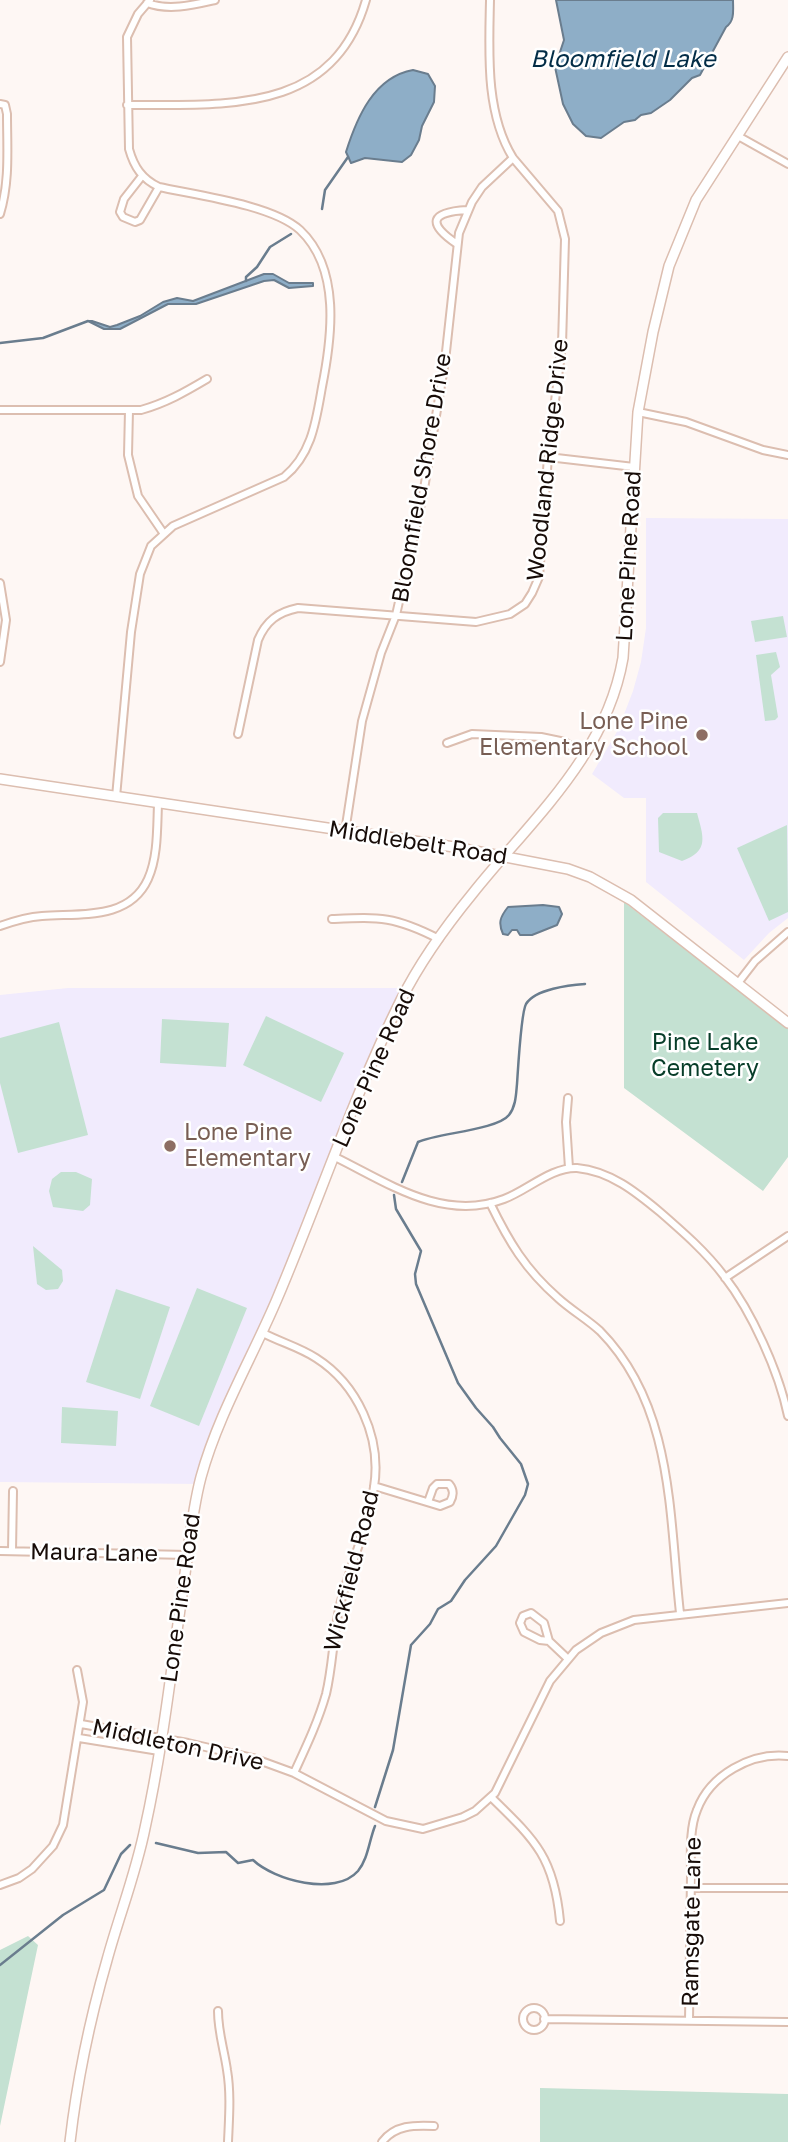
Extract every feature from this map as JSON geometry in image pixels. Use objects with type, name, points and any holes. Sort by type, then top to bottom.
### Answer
[{"type":"street","points":[[116,798],[131,632],[140,574],[151,546],[173,526],[284,477],[296,467],[304,455],[317,414],[329,350],[331,309],[321,261],[312,244],[299,229],[281,217],[245,206],[159,187],[142,176],[132,161],[127,105],[127,37],[138,14],[148,1],[164,6],[178,6],[215,0]]},
{"type":"street","points":[[127,105],[240,102],[268,98],[295,88],[333,62],[354,33],[366,0]]},
{"type":"street","points":[[489,0],[489,57],[495,107],[513,158]]},
{"type":"street","name":"Lone Pine Road","points":[[70,2142],[98,1996],[142,1843],[159,1751],[194,1509],[210,1449],[262,1333],[401,1001],[439,939],[473,892],[506,856],[584,756],[610,708],[619,684],[623,658],[638,412],[669,266],[696,200],[788,57]]},
{"type":"street","points":[[0,214],[7,191],[3,104]]},
{"type":"street","points":[[738,136],[788,164]]},
{"type":"street","name":"Bloomfield Shore Drive","points":[[345,832],[362,721],[408,570],[445,361],[457,244],[467,210],[482,187],[513,158]]},
{"type":"street","name":"Woodland Ridge Drive","points":[[238,734],[253,655],[263,628],[279,614],[298,608],[476,622],[510,614],[525,604],[539,577],[548,457],[562,345],[565,239],[558,211],[513,158]]},
{"type":"street","points":[[142,176],[124,199],[120,212],[123,217],[135,222],[140,220],[159,187]]},
{"type":"street","points":[[457,244],[440,232],[437,218],[448,211],[467,210]]},
{"type":"street","points":[[0,410],[129,410],[160,405],[207,379]]},
{"type":"street","points":[[129,410],[128,455],[138,496],[164,534]]},
{"type":"street","points":[[638,412],[686,422],[763,450],[788,455]]},
{"type":"street","points":[[548,457],[634,467]]},
{"type":"street","points":[[0,583],[6,620],[0,662]]},
{"type":"street","points":[[447,744],[472,734],[541,737],[565,742],[584,756]]},
{"type":"street","name":"Middlebelt Road","points":[[0,779],[506,856],[568,869],[614,889],[788,1023]]},
{"type":"street","points":[[0,926],[40,916],[102,913],[120,907],[133,898],[149,878],[155,851],[158,804]]},
{"type":"street","points":[[332,919],[381,917],[409,924],[439,939]]},
{"type":"street","points":[[738,984],[755,961],[788,932]]},
{"type":"street","points":[[568,1098],[566,1122],[569,1168]]},
{"type":"street","points":[[335,1157],[402,1190],[443,1206],[481,1206],[505,1199],[541,1179],[569,1168],[610,1176],[648,1202],[689,1237],[725,1278],[753,1325],[774,1369],[788,1416]]},
{"type":"street","points":[[490,1203],[509,1242],[530,1271],[559,1299],[600,1331],[622,1359],[642,1393],[657,1430],[668,1483],[680,1614]]},
{"type":"street","points":[[725,1278],[788,1236]]},
{"type":"street","name":"Wickfield Road","points":[[262,1333],[314,1356],[348,1387],[371,1433],[374,1459],[374,1486],[336,1623],[326,1692],[315,1730],[294,1773]]},
{"type":"street","points":[[374,1486],[428,1502]]},
{"type":"street","points":[[12,1551],[13,1491]]},
{"type":"street","name":"Maura Lane","points":[[0,1551],[188,1555]]},
{"type":"street","name":"Middleton Drive","points":[[81,1724],[229,1752],[294,1773],[386,1821],[423,1829],[451,1822],[475,1811],[491,1797],[509,1770],[550,1681],[576,1650],[601,1633],[634,1620],[788,1603]]},
{"type":"street","points":[[549,1641],[540,1640],[524,1632],[520,1623],[523,1616],[531,1613],[544,1623],[549,1641],[568,1659]]},
{"type":"street","points":[[0,1885],[19,1878],[32,1869],[47,1854],[59,1836],[67,1813],[81,1724],[83,1702],[77,1670]]},
{"type":"street","name":"Middleton Drive","points":[[79,1738],[159,1751]]},
{"type":"street","name":"Ramsgate Lane","points":[[689,2021],[692,1842],[696,1811],[713,1784],[742,1763],[788,1756]]},
{"type":"street","points":[[491,1797],[524,1830],[547,1860],[558,1891],[560,1921]]},
{"type":"street","points":[[691,1888],[788,1888]]},
{"type":"street","points":[[218,2011],[218,2035],[228,2074],[228,2142]]},
{"type":"street","points":[[544,2019],[788,2022]]},
{"type":"street","points":[[382,2142],[391,2132],[400,2128],[434,2126]]},
{"type":"shaded area","name":"Lone Pine Elementary School","points":[[646,518],[788,519],[788,918],[769,933],[744,960],[646,882],[646,798],[624,798],[592,774],[618,730],[641,662],[646,628]]},
{"type":"shaded area","name":"Lone Pine Elementary","points":[[68,988],[410,988],[212,1441],[201,1484],[0,1482],[0,995]]},
{"type":"green space","points":[[783,616],[787,637],[755,642],[751,621]]},
{"type":"green space","points":[[776,652],[780,667],[771,675],[778,717],[765,721],[756,655]]},
{"type":"green space","points":[[663,813],[697,813],[702,842],[697,853],[682,861],[659,852],[658,818]]},
{"type":"green space","points":[[787,825],[788,912],[769,921],[737,848]]},
{"type":"green space","name":"Pine Lake Cemetery","points":[[624,902],[788,1029],[788,1157],[763,1191],[624,1088]]},
{"type":"green space","points":[[266,1016],[344,1053],[321,1102],[243,1065]]},
{"type":"green space","points":[[162,1019],[229,1023],[226,1067],[160,1063]]},
{"type":"green space","points":[[59,1022],[88,1135],[18,1153],[0,1083],[0,1038]]},
{"type":"green space","points":[[61,1172],[76,1172],[92,1179],[90,1205],[83,1211],[53,1207],[49,1191],[52,1179]]},
{"type":"green space","points":[[33,1246],[62,1270],[63,1281],[58,1289],[46,1290],[37,1284]]},
{"type":"green space","points":[[197,1288],[247,1308],[199,1426],[150,1406]]},
{"type":"green space","points":[[116,1289],[170,1307],[140,1399],[86,1382]]},
{"type":"green space","points":[[62,1407],[118,1411],[116,1446],[61,1443]]},
{"type":"green space","points":[[28,1936],[38,1945],[0,2126],[0,1950]]},
{"type":"green space","points":[[540,2088],[788,2094],[788,2142],[540,2142]]},
{"type":"water","name":"Bloomfield Lake","points":[[556,0],[733,0],[733,11],[731,22],[700,75],[692,78],[670,100],[651,113],[624,122],[601,138],[586,136],[573,124],[563,104],[555,67],[564,40]]},
{"type":"water","points":[[413,70],[428,74],[435,86],[434,102],[411,155],[402,162],[365,158],[351,163],[346,152],[369,100],[388,81]]},
{"type":"water","points":[[264,274],[273,274],[289,283],[313,283],[313,286],[289,288],[274,280],[264,281],[196,304],[168,304],[120,329],[104,329],[88,321],[110,327],[140,316],[163,302],[177,298],[193,301]]},
{"type":"water","points":[[508,907],[559,907],[562,914],[557,925],[532,935],[520,935],[517,930],[512,930],[508,935],[503,934],[501,920]]},
{"type":"waterway","points":[[322,209],[325,190],[348,157]]},
{"type":"waterway","points":[[246,281],[246,277],[257,267],[270,247],[291,234]]},
{"type":"waterway","points":[[0,343],[43,338],[88,321]]},
{"type":"waterway","points":[[402,1182],[418,1142],[480,1128],[509,1115],[516,1096],[521,1030],[526,1004],[545,991],[585,984]]},
{"type":"waterway","points":[[375,1807],[393,1750],[411,1645],[430,1624],[438,1609],[451,1601],[465,1580],[496,1546],[525,1495],[528,1484],[521,1464],[458,1383],[416,1284],[415,1274],[421,1251],[396,1209],[394,1195]]},
{"type":"waterway","points":[[156,1843],[198,1853],[226,1852],[238,1863],[253,1860],[275,1874],[305,1883],[335,1883],[348,1879],[358,1871],[375,1826]]},
{"type":"waterway","points":[[0,1965],[63,1915],[104,1890],[121,1854],[130,1845]]},
{"type":"place","name":"Lone Pine Elementary School","points":[[702,735]]},
{"type":"place","name":"Lone Pine Elementary","points":[[170,1146]]}]
